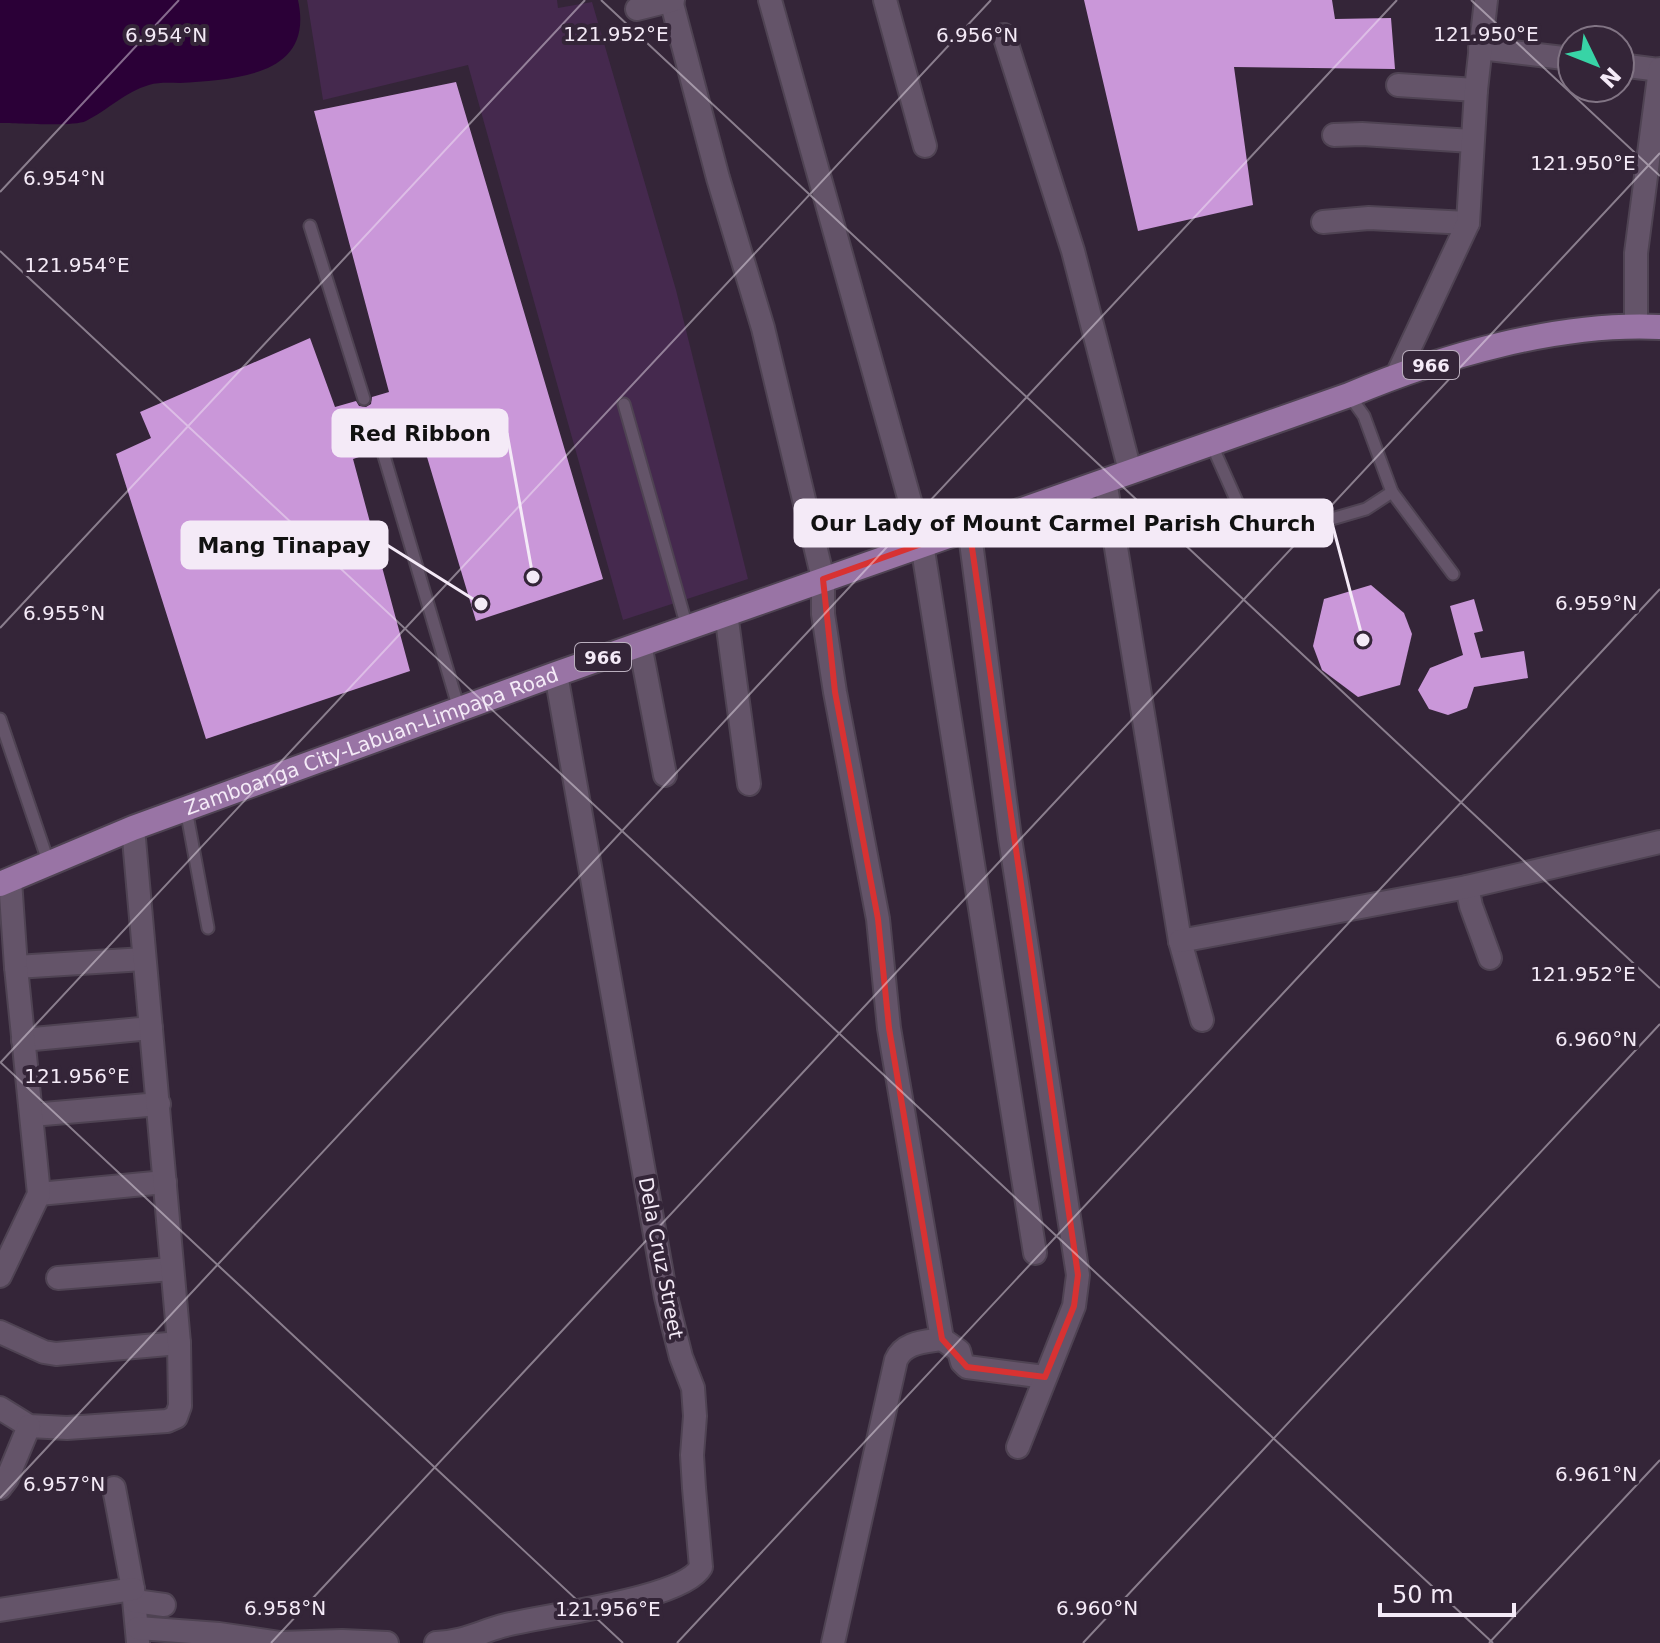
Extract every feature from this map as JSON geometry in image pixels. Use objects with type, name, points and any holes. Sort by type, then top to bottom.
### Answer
[{"type":"main road","name":"Zamboanga City-Labuan-Limpapa Road","points":[[5,882],[133,828],[459,709],[1349,395],[1397,375],[1541,335],[1648,326]]},
{"type":"street","points":[[637,9],[672,0],[718,178],[763,328],[823,579],[823,614],[835,692],[878,919],[889,1028],[942,1339]]},
{"type":"street","points":[[770,0],[922,544],[1035,1253]]},
{"type":"street","points":[[885,0],[925,146]]},
{"type":"street","points":[[1397,375],[1468,223],[1476,90],[1486,0]]},
{"type":"street","points":[[1004,35],[1073,251],[1130,471]]},
{"type":"street","points":[[1480,48],[1556,57]]},
{"type":"street","points":[[1636,67],[1660,69],[1636,253],[1648,326]]},
{"type":"street","points":[[1398,85],[1476,90]]},
{"type":"street","points":[[1334,135],[1472,141]]},
{"type":"street","points":[[1323,222],[1369,218],[1468,223]]},
{"type":"street","points":[[1105,480],[1180,941],[1202,1020]]},
{"type":"street","points":[[969,527],[1010,838],[1078,1275],[1074,1306],[1018,1447]]},
{"type":"street","points":[[726,613],[749,784]]},
{"type":"street","points":[[640,644],[665,775]]},
{"type":"street","name":"Dela Cruz Street","points":[[436,1643],[480,1636],[499,1627],[569,1611],[642,1598],[694,1578],[701,1567],[692,1455],[695,1416],[693,1388],[681,1357],[666,1297],[556,674]]},
{"type":"street","points":[[0,1408],[29,1426],[67,1428],[167,1421],[176,1417],[180,1406],[179,1343],[133,828]]},
{"type":"street","points":[[1180,941],[1467,887],[1660,842]]},
{"type":"street","points":[[0,1276],[39,1194],[5,882]]},
{"type":"street","points":[[1467,887],[1490,958]]},
{"type":"street","points":[[16,967],[144,959]]},
{"type":"street","points":[[23,1040],[151,1028]]},
{"type":"street","points":[[32,1115],[159,1104]]},
{"type":"street","points":[[39,1194],[165,1182]]},
{"type":"street","points":[[58,1278],[172,1269]]},
{"type":"street","points":[[0,1332],[44,1352],[56,1354],[179,1343]]},
{"type":"street","points":[[833,1643],[899,1352],[908,1346],[942,1339],[959,1351],[964,1365],[971,1368],[1045,1377]]},
{"type":"street","points":[[0,1488],[7,1479],[29,1426]]},
{"type":"street","points":[[114,1488],[134,1595],[138,1636],[219,1634],[241,1641],[387,1643]]},
{"type":"street","points":[[0,1610],[134,1595],[164,1605]]},
{"type":"lane","points":[[310,226],[364,399]]},
{"type":"lane","points":[[1349,395],[1364,416],[1392,492],[1453,574]]},
{"type":"lane","points":[[624,404],[687,627]]},
{"type":"lane","points":[[1211,442],[1246,522],[1260,530],[1280,534],[1366,509],[1392,492]]},
{"type":"lane","points":[[382,449],[459,709]]},
{"type":"lane","points":[[0,719],[49,864]]},
{"type":"lane","points":[[186,809],[208,928]]},
{"type":"highlighted area","points":[[969,527],[1078,1275],[1074,1306],[1045,1377],[967,1367],[942,1339],[889,1028],[878,919],[835,692],[823,579]]},
{"type":"shaded area","points":[[0,0],[298,0],[300,26],[294,45],[282,59],[266,69],[224,79],[149,85],[80,123],[0,123]]},
{"type":"shaded area","points":[[307,0],[557,0],[558,8],[592,2],[676,290],[748,579],[623,620],[468,65],[323,100]]},
{"type":"building","points":[[1084,0],[1332,0],[1335,19],[1391,18],[1395,69],[1234,67],[1253,205],[1138,231]]},
{"type":"building","points":[[456,82],[603,579],[476,621],[421,437],[390,447],[385,441],[379,441],[374,446],[374,452],[353,459],[410,671],[206,739],[116,454],[151,438],[140,412],[310,338],[335,407],[356,401],[359,406],[366,407],[371,404],[372,397],[389,392],[314,111]]},
{"type":"building","points":[[1371,585],[1404,613],[1412,634],[1400,685],[1358,697],[1322,670],[1313,646],[1324,599]]},
{"type":"building","points":[[1474,599],[1483,631],[1474,633],[1481,658],[1524,651],[1528,678],[1474,687],[1467,708],[1448,715],[1429,709],[1418,690],[1430,668],[1463,655],[1450,606]]},
{"type":"place","name":"Red Ribbon","points":[[533,577]]},
{"type":"place","name":"Mang Tinapay","points":[[481,604]]},
{"type":"place","name":"Our Lady of Mount Carmel Parish Church","points":[[1363,640]]}]
